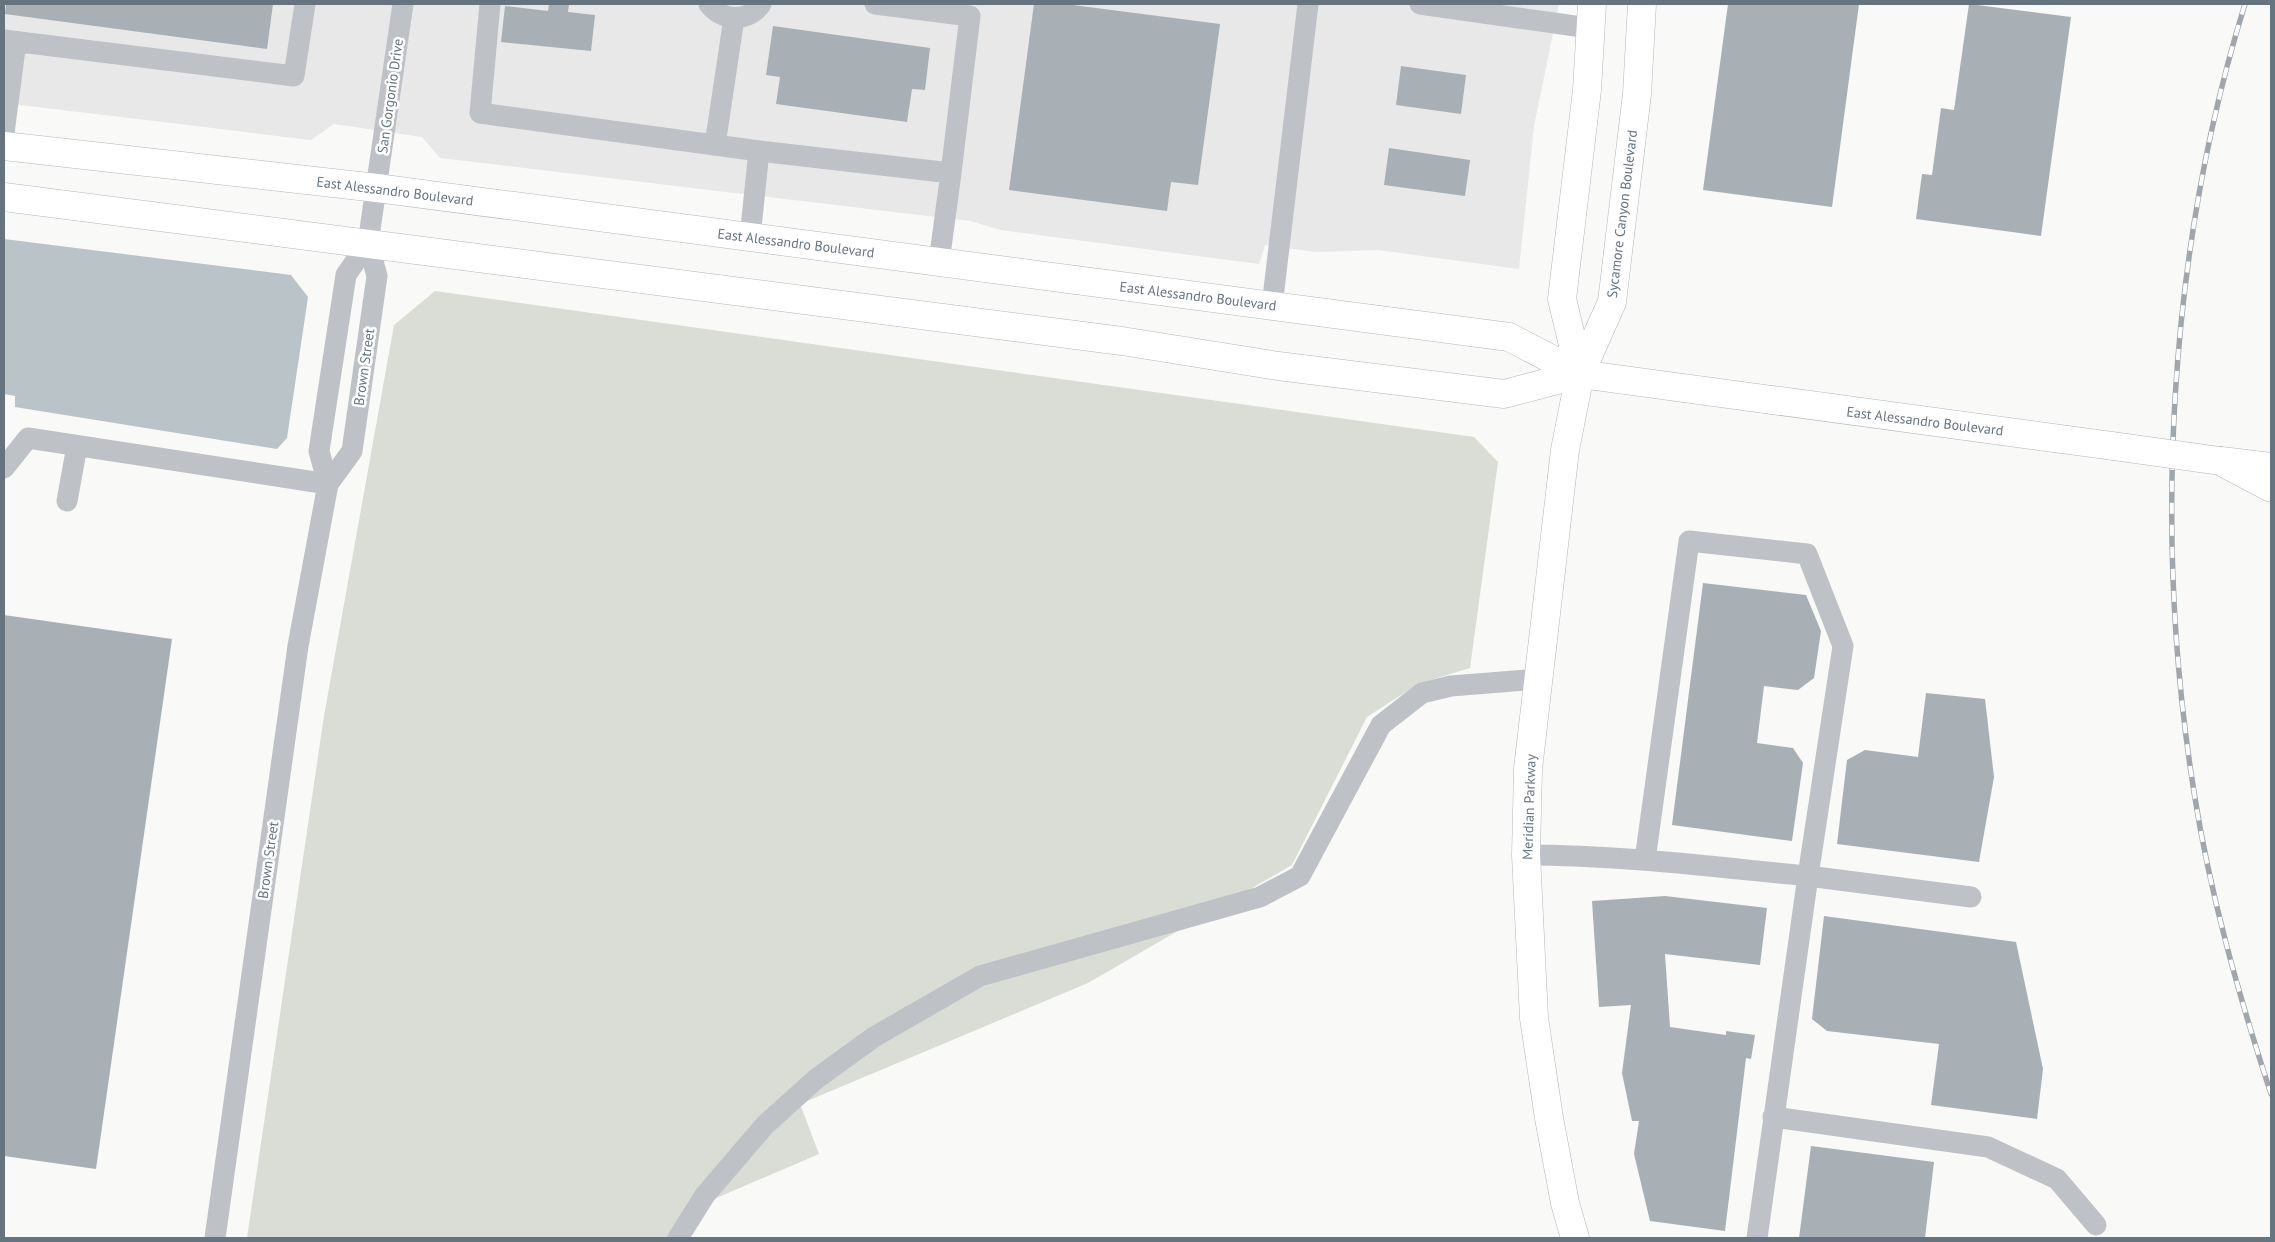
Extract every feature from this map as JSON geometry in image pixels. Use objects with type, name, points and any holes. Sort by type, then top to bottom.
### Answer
[{"type":"main road","name":"Sycamore Canyon Boulevard","points":[[1580,374],[1612,302],[1637,94],[1642,4]]},
{"type":"main road","points":[[1580,374],[1562,299],[1587,90],[1590,16]]},
{"type":"main road","name":"East Alessandro Boulevard","points":[[4,146],[377,188],[1509,337],[1580,374],[2271,467]]},
{"type":"main road","name":"East Alessandro Boulevard","points":[[4,197],[1122,341],[1278,366],[1504,394],[1580,374]]},
{"type":"main road","name":"Meridian Parkway","points":[[1575,1238],[1549,1118],[1534,1018],[1526,855],[1528,769],[1565,450],[1580,374]]},
{"type":"main road","points":[[2220,460],[2271,488]]},
{"type":"street","points":[[4,133],[10,41],[294,76],[305,4]]},
{"type":"street","name":"San Gorgonio Drive","points":[[377,188],[403,4]]},
{"type":"street","points":[[490,4],[480,113],[759,151],[951,174]]},
{"type":"street","points":[[709,4],[716,12],[734,18],[752,13],[761,4]]},
{"type":"street","points":[[875,4],[970,16],[939,262]]},
{"type":"street","points":[[1272,306],[1308,4]]},
{"type":"street","points":[[1420,4],[1590,16]]},
{"type":"street","points":[[715,145],[734,18]]},
{"type":"street","points":[[750,237],[759,151]]},
{"type":"street","name":"Brown Street","points":[[328,484],[319,451],[346,275],[368,243],[377,188]]},
{"type":"street","name":"Brown Street","points":[[215,1238],[298,646],[328,484],[352,451],[378,276],[368,243]]},
{"type":"street","points":[[4,468],[28,438],[328,484]]},
{"type":"street","points":[[68,501],[77,446]]},
{"type":"street","points":[[1645,860],[1689,541],[1806,554],[1843,646],[1773,1117],[1758,1238]]},
{"type":"street","points":[[678,1238],[705,1195],[765,1126],[816,1079],[874,1036],[980,976],[1260,897],[1300,876],[1381,725],[1422,693],[1451,686],[1539,679]]},
{"type":"street","points":[[1526,855],[1577,855],[1645,860],[1808,876],[1971,897]]},
{"type":"street","points":[[1773,1117],[1988,1146],[2057,1179],[2096,1225]]},
{"type":"shaded area","points":[[4,4],[1559,4],[1534,126],[1519,269],[1378,250],[1316,252],[1265,245],[1259,264],[1001,230],[970,221],[440,158],[422,137],[334,124],[311,140],[4,103]]},
{"type":"shaded area","points":[[4,239],[291,275],[308,297],[287,438],[277,449],[15,407],[15,396],[4,394]]},
{"type":"shaded area","points":[[435,291],[1474,437],[1498,462],[1470,668],[1418,684],[1367,717],[1292,865],[1088,983],[800,1104],[819,1154],[714,1199],[689,1238],[247,1238],[324,716],[394,325]]},
{"type":"building","points":[[6,4],[273,4],[267,49],[5,14]]},
{"type":"building","points":[[549,4],[569,4],[568,12],[595,15],[591,51],[501,42],[505,6],[548,11]]},
{"type":"building","points":[[1034,4],[1065,4],[1220,24],[1198,185],[1171,182],[1167,211],[1009,190]]},
{"type":"building","points":[[1728,4],[1859,4],[1832,207],[1703,190]]},
{"type":"building","points":[[1969,4],[2071,17],[2041,236],[1916,219],[1922,174],[1932,175],[1941,108],[1954,110]]},
{"type":"building","points":[[773,26],[930,48],[925,90],[912,89],[907,122],[776,104],[780,77],[766,75]]},
{"type":"building","points":[[1401,66],[1466,75],[1461,114],[1396,105]]},
{"type":"building","points":[[1389,148],[1470,160],[1465,196],[1384,185]]},
{"type":"building","points":[[1703,583],[1806,595],[1821,631],[1814,678],[1798,690],[1764,686],[1757,743],[1793,748],[1803,763],[1792,841],[1672,825]]},
{"type":"building","points":[[4,615],[172,639],[96,1169],[4,1156]]},
{"type":"building","points":[[1926,693],[1985,699],[1994,777],[1979,862],[1837,844],[1847,760],[1865,750],[1918,757]]},
{"type":"building","points":[[1665,896],[1767,908],[1760,965],[1665,954],[1670,1027],[1726,1035],[1726,1031],[1755,1035],[1751,1059],[1746,1058],[1725,1231],[1650,1221],[1634,1154],[1639,1121],[1632,1121],[1622,1073],[1631,1005],[1599,1007],[1592,901]]},
{"type":"building","points":[[1824,916],[2016,942],[2043,1069],[2037,1119],[1931,1105],[1939,1044],[1827,1031],[1812,1019]]},
{"type":"building","points":[[1811,1146],[1934,1162],[1925,1238],[1799,1238]]},
{"type":"railway","points":[[2245,4],[2219,99],[2199,196],[2184,295],[2175,395],[2172,496],[2174,596],[2181,695],[2194,792],[2208,869],[2226,945],[2271,1094]]}]
